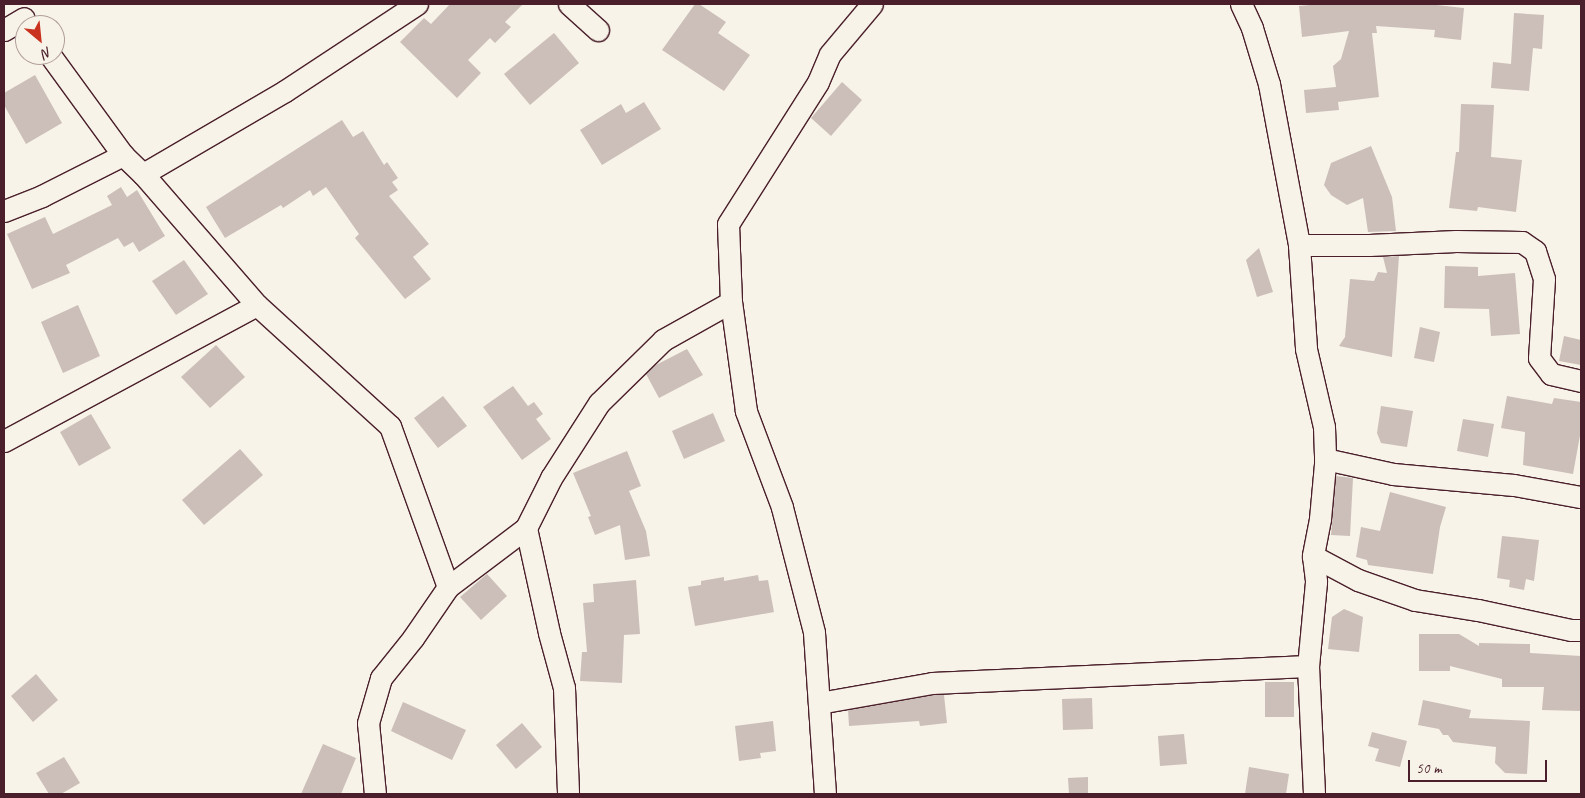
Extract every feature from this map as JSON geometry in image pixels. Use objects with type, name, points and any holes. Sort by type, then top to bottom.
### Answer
[{"type":"street","points":[[143,174],[285,91],[388,25],[417,4]]},
{"type":"street","points":[[569,4],[598,30]]},
{"type":"street","points":[[825,794],[814,632],[782,506],[746,411],[731,302],[728,224],[818,82],[830,54],[872,4]]},
{"type":"street","points":[[1241,4],[1252,28],[1269,84],[1299,245],[1306,349],[1324,427],[1325,459],[1320,519],[1313,556],[1316,582],[1308,666],[1314,794]]},
{"type":"street","points":[[4,30],[15,23]]},
{"type":"street","points":[[57,65],[123,155],[143,174],[257,305],[390,426],[448,587]]},
{"type":"street","points":[[4,211],[42,196],[123,155]]},
{"type":"street","points":[[1299,245],[1369,245],[1456,241],[1522,242],[1534,251],[1544,279],[1539,358],[1551,374],[1581,381]]},
{"type":"street","points":[[376,794],[368,723],[381,678],[413,638],[448,587],[526,528],[551,478],[600,403],[663,340],[731,302]]},
{"type":"street","points":[[4,441],[257,305]]},
{"type":"street","points":[[1325,459],[1393,474],[1514,485],[1581,497]]},
{"type":"street","points":[[526,528],[548,633],[564,688],[568,794]]},
{"type":"street","points":[[1313,556],[1358,580],[1415,600],[1478,610],[1572,630],[1581,630]]},
{"type":"street","points":[[819,703],[932,683],[1308,666]]},
{"type":"building","points":[[450,4],[523,4],[505,22],[511,27],[495,43],[490,38],[468,60],[481,73],[457,98],[400,42],[424,18],[431,24]]},
{"type":"building","points":[[695,4],[699,4],[726,22],[718,33],[750,55],[724,91],[662,50]]},
{"type":"building","points":[[1320,4],[1427,4],[1464,8],[1461,40],[1434,37],[1435,30],[1376,26],[1377,33],[1372,33],[1379,97],[1338,102],[1339,110],[1306,113],[1304,90],[1336,87],[1333,66],[1341,59],[1349,31],[1302,37],[1299,6]]},
{"type":"building","points":[[1514,13],[1544,15],[1542,49],[1533,48],[1529,91],[1491,88],[1493,62],[1511,64]]},
{"type":"building","points":[[554,33],[579,63],[530,105],[504,74]]},
{"type":"building","points":[[35,75],[62,123],[26,144],[4,105],[4,93]]},
{"type":"building","points":[[842,82],[862,100],[831,136],[811,118]]},
{"type":"building","points":[[644,102],[661,129],[602,165],[580,130],[621,104],[626,113]]},
{"type":"building","points":[[1461,104],[1494,105],[1491,157],[1522,160],[1516,212],[1478,207],[1477,211],[1449,208],[1456,152],[1459,152]]},
{"type":"building","points":[[342,120],[353,137],[363,131],[384,165],[387,162],[398,178],[392,182],[398,190],[389,196],[429,244],[413,257],[431,279],[405,299],[355,238],[359,234],[326,187],[313,196],[310,190],[283,208],[281,205],[225,238],[206,207]]},
{"type":"building","points":[[1371,146],[1392,197],[1396,231],[1368,232],[1363,198],[1347,205],[1331,195],[1324,185],[1331,163]]},
{"type":"building","points":[[121,187],[127,197],[137,190],[165,236],[139,252],[133,242],[124,247],[118,238],[66,265],[70,273],[32,289],[7,234],[45,217],[53,234],[112,205],[107,196]]},
{"type":"building","points":[[1259,248],[1273,292],[1257,297],[1246,260]]},
{"type":"building","points":[[1399,256],[1392,357],[1339,346],[1345,337],[1350,279],[1374,281],[1378,272],[1387,273],[1383,257]]},
{"type":"building","points":[[184,260],[208,294],[176,315],[152,281]]},
{"type":"building","points":[[1445,266],[1478,267],[1478,276],[1515,273],[1520,334],[1491,336],[1489,309],[1444,308]]},
{"type":"building","points":[[78,305],[100,356],[63,373],[41,322]]},
{"type":"building","points":[[1420,327],[1440,332],[1434,362],[1414,358]]},
{"type":"building","points":[[1564,336],[1581,340],[1581,365],[1559,361]]},
{"type":"building","points":[[216,345],[245,377],[210,408],[181,377]]},
{"type":"building","points":[[687,349],[703,375],[659,398],[646,374],[654,366]]},
{"type":"building","points":[[513,386],[528,406],[534,402],[543,414],[536,419],[551,439],[522,460],[483,407]]},
{"type":"building","points":[[443,396],[467,426],[438,448],[414,418]]},
{"type":"building","points":[[1507,396],[1552,404],[1554,398],[1581,402],[1581,430],[1573,474],[1523,465],[1525,432],[1501,428]]},
{"type":"building","points":[[1381,406],[1413,411],[1407,447],[1381,443],[1377,433]]},
{"type":"building","points":[[713,413],[725,441],[684,459],[672,431]]},
{"type":"building","points":[[91,414],[111,448],[79,466],[60,432]]},
{"type":"building","points":[[1463,419],[1494,424],[1488,457],[1457,451]]},
{"type":"building","points":[[240,449],[263,475],[204,525],[182,500]]},
{"type":"building","points":[[627,451],[641,486],[629,491],[646,531],[650,556],[625,560],[620,525],[595,535],[588,517],[591,516],[573,473]]},
{"type":"building","points":[[1336,476],[1353,478],[1350,536],[1331,535]]},
{"type":"building","points":[[1390,492],[1446,507],[1440,527],[1433,574],[1368,565],[1367,560],[1356,557],[1361,527],[1380,531]]},
{"type":"building","points":[[1502,536],[1539,540],[1534,581],[1526,579],[1524,590],[1509,587],[1510,580],[1497,578]]},
{"type":"building","points":[[487,574],[507,596],[481,620],[460,597]]},
{"type":"building","points":[[758,575],[759,581],[768,580],[774,612],[695,626],[688,587],[701,585],[701,581],[724,577],[724,581]]},
{"type":"building","points":[[636,580],[640,634],[624,635],[622,683],[580,681],[582,652],[587,652],[583,603],[594,602],[593,584]]},
{"type":"building","points":[[1344,609],[1363,617],[1359,652],[1328,649],[1332,617]]},
{"type":"building","points":[[1419,634],[1459,634],[1479,646],[1479,643],[1530,644],[1530,653],[1581,656],[1581,711],[1542,710],[1544,687],[1502,687],[1502,679],[1450,666],[1450,671],[1419,671]]},
{"type":"building","points":[[36,674],[58,700],[33,722],[11,696]]},
{"type":"building","points":[[1265,682],[1294,682],[1294,717],[1265,717]]},
{"type":"building","points":[[933,695],[944,695],[947,723],[920,726],[919,721],[849,726],[848,710]]},
{"type":"building","points":[[1092,698],[1093,729],[1063,730],[1062,699]]},
{"type":"building","points":[[1423,700],[1471,710],[1469,718],[1530,721],[1527,774],[1505,773],[1495,763],[1496,747],[1453,742],[1448,735],[1443,735],[1439,729],[1418,725]]},
{"type":"building","points":[[403,702],[466,730],[452,760],[391,731]]},
{"type":"building","points":[[773,721],[776,751],[760,753],[761,758],[739,761],[735,726]]},
{"type":"building","points":[[522,723],[542,747],[516,769],[496,745]]},
{"type":"building","points":[[1372,732],[1407,741],[1400,767],[1375,761],[1379,749],[1368,746]]},
{"type":"building","points":[[1184,734],[1187,764],[1160,766],[1158,736]]},
{"type":"building","points":[[323,744],[356,758],[341,794],[301,794]]},
{"type":"building","points":[[64,757],[80,783],[61,794],[49,794],[36,773]]},
{"type":"building","points":[[1249,767],[1289,774],[1286,794],[1245,794]]},
{"type":"building","points":[[1088,777],[1088,794],[1069,794],[1068,778]]}]
